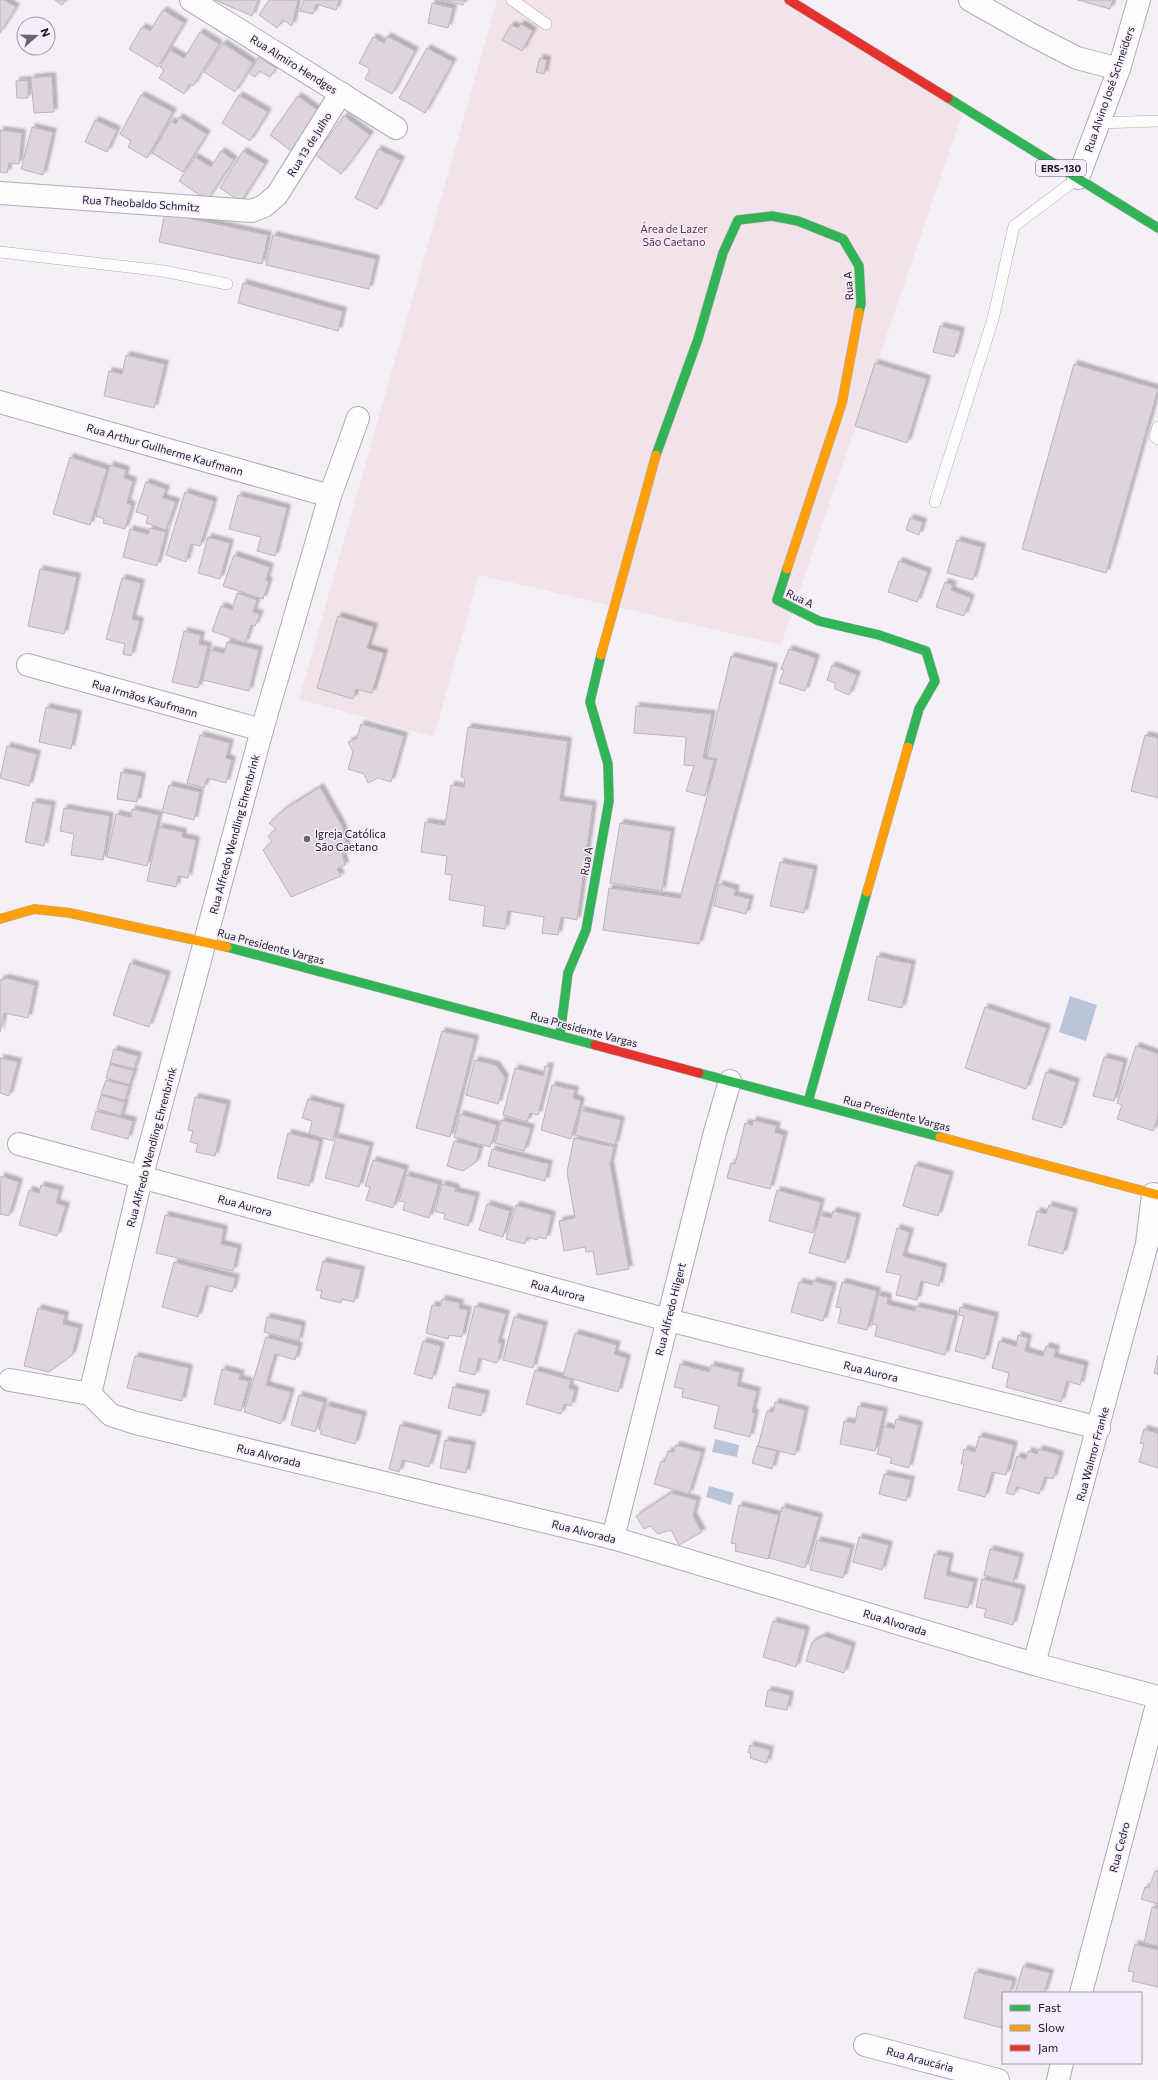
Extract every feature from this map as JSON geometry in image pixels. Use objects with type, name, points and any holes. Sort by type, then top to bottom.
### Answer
[{"type":"street","name":"Rua Almiro Hendges","points":[[191,0],[396,128]]},
{"type":"street","name":"ERS-130","points":[[789,0],[1158,228]]},
{"type":"street","points":[[970,0],[1032,35],[1077,58],[1119,69]]},
{"type":"street","name":"Rua Alvino José Schneiders","points":[[1078,178],[1119,69],[1139,0]]},
{"type":"street","name":"Rua 13 de Julho","points":[[276,195],[341,93]]},
{"type":"street","name":"Rua Theobaldo Schmitz","points":[[0,193],[252,211],[264,206],[276,195]]},
{"type":"street","name":"Rua A","points":[[560,1035],[568,973],[586,930],[609,801],[608,764],[590,702],[607,630],[629,559],[659,445],[698,339],[723,253],[738,220],[772,216],[798,221],[843,239],[859,266],[861,304],[842,403],[777,600],[819,621],[879,635],[926,651],[935,681],[919,709],[808,1102]]},
{"type":"street","name":"Rua Arthur Guilherme Kaufmann","points":[[0,402],[330,496]]},
{"type":"street","name":"Rua Alfredo Wendling Ehrenbrink","points":[[90,1394],[141,1178],[262,730],[330,496],[358,418]]},
{"type":"street","name":"Rua Irmãos Kaufmann","points":[[28,665],[262,730]]},
{"type":"street","name":"Rua Presidente Vargas","points":[[0,918],[34,909],[77,915],[205,940],[808,1102],[1156,1191]]},
{"type":"street","name":"Rua Alfredo Hilgert","points":[[613,1538],[715,1132],[730,1081]]},
{"type":"street","name":"Rua Aurora","points":[[19,1144],[668,1320],[1099,1428]]},
{"type":"street","name":"Rua Walmor Franke","points":[[1034,1664],[1152,1236],[1156,1191]]},
{"type":"street","points":[[10,1380],[90,1394]]},
{"type":"street","name":"Rua Alvorada","points":[[90,1394],[111,1415],[136,1423],[613,1538],[1034,1664],[1158,1697]]},
{"type":"street","name":"Rua Cedro","points":[[1081,1992],[1158,1701]]},
{"type":"street","name":"Rua Araucária","points":[[865,2045],[998,2080]]},
{"type":"street","points":[[1058,2080],[1062,2064]]},
{"type":"lane","points":[[512,0],[546,24]]},
{"type":"lane","points":[[1099,123],[1158,121]]},
{"type":"lane","points":[[935,502],[993,319],[1014,226],[1078,178]]},
{"type":"lane","points":[[0,252],[163,271],[227,284]]},
{"type":"lane","points":[[1158,427],[1155,437],[1158,440]]},
{"type":"green space","name":"Área de Lazer São Caetano","points":[[497,0],[789,0],[964,109],[781,645],[479,575],[434,737],[299,699]]},
{"type":"water","points":[[1070,996],[1097,1005],[1086,1041],[1059,1032]]},
{"type":"water","points":[[715,1439],[739,1445],[737,1457],[712,1452]]},
{"type":"water","points":[[709,1486],[734,1493],[731,1505],[706,1497]]},
{"type":"building","points":[[0,0],[4,0],[16,7],[0,33]]},
{"type":"building","points":[[55,0],[66,0],[62,5]]},
{"type":"building","points":[[215,0],[258,0],[252,16]]},
{"type":"building","points":[[269,0],[298,0],[292,26],[283,20],[277,28],[259,15]]},
{"type":"building","points":[[304,0],[339,0],[336,10],[316,4],[313,14],[300,11]]},
{"type":"building","points":[[441,0],[465,0],[463,5]]},
{"type":"building","points":[[1078,0],[1113,0],[1110,9]]},
{"type":"building","points":[[432,3],[453,8],[448,28],[428,23]]},
{"type":"building","points":[[163,10],[184,23],[158,67],[129,49],[142,27],[150,31]]},
{"type":"building","points":[[521,24],[533,31],[522,51],[502,40],[511,25],[518,28]]},
{"type":"building","points":[[200,32],[219,44],[193,86],[190,84],[184,94],[159,78],[164,70],[160,67],[170,50],[184,58]]},
{"type":"building","points":[[387,36],[415,51],[392,94],[365,79],[370,69],[359,63],[373,37],[384,43]]},
{"type":"building","points":[[223,43],[253,63],[235,92],[204,72]]},
{"type":"building","points":[[427,48],[453,62],[425,113],[399,98]]},
{"type":"building","points":[[259,57],[276,68],[270,77],[259,71],[255,77],[249,73]]},
{"type":"building","points":[[540,58],[547,60],[544,74],[536,72]]},
{"type":"building","points":[[52,76],[54,112],[34,113],[31,78]]},
{"type":"building","points":[[28,80],[28,98],[17,98],[16,81]]},
{"type":"building","points":[[141,95],[173,112],[147,158],[128,147],[131,141],[120,134]]},
{"type":"building","points":[[239,95],[268,112],[250,141],[222,123]]},
{"type":"building","points":[[298,96],[319,111],[291,151],[270,135]]},
{"type":"building","points":[[344,116],[370,135],[341,174],[315,155]]},
{"type":"building","points":[[179,117],[207,134],[183,172],[152,153],[171,121],[176,124]]},
{"type":"building","points":[[95,120],[117,130],[107,152],[85,142]]},
{"type":"building","points":[[32,127],[53,132],[43,175],[21,169]]},
{"type":"building","points":[[0,130],[22,133],[19,164],[9,163],[7,173],[0,172]]},
{"type":"building","points":[[378,149],[401,160],[377,209],[355,198]]},
{"type":"building","points":[[221,151],[234,160],[207,200],[179,181],[195,157],[211,167]]},
{"type":"building","points":[[243,151],[265,164],[241,202],[220,188]]},
{"type":"building","points":[[165,213],[268,235],[262,264],[159,242]]},
{"type":"building","points":[[273,235],[376,259],[369,289],[266,265]]},
{"type":"building","points":[[243,283],[343,311],[338,331],[238,303]]},
{"type":"building","points":[[940,326],[961,331],[954,357],[933,352]]},
{"type":"building","points":[[126,355],[165,364],[154,408],[104,396],[109,371],[122,374]]},
{"type":"building","points":[[875,363],[927,379],[907,443],[855,426]]},
{"type":"building","points":[[1074,364],[1158,389],[1106,573],[1022,549]]},
{"type":"building","points":[[70,457],[107,469],[90,525],[53,514]]},
{"type":"building","points":[[110,465],[126,470],[124,478],[133,481],[127,503],[132,505],[125,529],[103,523],[104,519],[96,516]]},
{"type":"building","points":[[146,482],[166,489],[163,498],[176,502],[166,530],[146,523],[148,516],[136,512]]},
{"type":"building","points":[[185,492],[214,501],[200,546],[191,544],[186,562],[166,555]]},
{"type":"building","points":[[238,495],[287,508],[275,556],[257,551],[261,537],[229,529]]},
{"type":"building","points":[[910,518],[923,522],[919,535],[906,530]]},
{"type":"building","points":[[150,528],[166,532],[157,566],[123,557],[130,529],[148,534]]},
{"type":"building","points":[[208,537],[230,543],[220,579],[198,573]]},
{"type":"building","points":[[957,540],[982,547],[973,580],[947,573]]},
{"type":"building","points":[[234,555],[270,567],[266,580],[269,581],[263,599],[223,586]]},
{"type":"building","points":[[899,561],[928,572],[917,602],[888,592]]},
{"type":"building","points":[[40,569],[77,577],[64,634],[28,626]]},
{"type":"building","points":[[122,578],[141,583],[132,619],[140,621],[131,656],[123,654],[125,644],[106,639]]},
{"type":"building","points":[[945,582],[953,585],[951,590],[971,598],[964,616],[936,607]]},
{"type":"building","points":[[237,593],[257,600],[253,612],[260,614],[255,626],[251,625],[245,643],[212,631],[221,606],[232,610]]},
{"type":"building","points":[[338,616],[374,627],[367,648],[384,653],[372,693],[356,689],[353,699],[317,688]]},
{"type":"building","points":[[184,631],[201,635],[199,644],[208,646],[198,688],[172,682]]},
{"type":"building","points":[[227,642],[259,650],[249,691],[203,680],[210,650],[224,653]]},
{"type":"building","points":[[789,649],[816,658],[805,691],[779,683],[784,670],[781,669]]},
{"type":"building","points":[[731,656],[774,667],[699,944],[603,930],[609,888],[680,898],[717,759],[707,757]]},
{"type":"building","points":[[832,665],[857,675],[849,695],[835,689],[835,683],[827,680]]},
{"type":"building","points":[[636,706],[712,714],[703,758],[714,760],[705,796],[686,791],[694,766],[684,765],[686,737],[634,733]]},
{"type":"building","points":[[46,707],[78,714],[71,749],[39,742]]},
{"type":"building","points":[[361,724],[404,736],[391,782],[378,778],[368,783],[364,774],[348,769],[353,752],[348,742],[357,738]]},
{"type":"building","points":[[468,727],[568,741],[560,800],[593,805],[577,920],[561,917],[558,935],[542,933],[544,917],[508,911],[505,929],[483,926],[485,906],[449,900],[452,875],[445,874],[447,856],[421,852],[425,822],[445,825],[451,785],[464,787],[465,778],[461,777]]},
{"type":"building","points":[[200,735],[230,743],[226,758],[232,760],[226,783],[207,778],[204,788],[187,783]]},
{"type":"building","points":[[1145,735],[1158,738],[1158,798],[1131,791]]},
{"type":"building","points":[[7,746],[37,754],[29,786],[0,778]]},
{"type":"building","points":[[121,772],[142,776],[137,802],[117,799]]},
{"type":"building","points":[[169,785],[200,792],[194,820],[162,812]]},
{"type":"building","name":"Igreja Católica São Caetano","points":[[320,787],[342,826],[348,852],[342,853],[345,865],[337,869],[341,876],[291,897],[263,850],[272,842],[268,836],[276,829],[269,823],[285,809]]},
{"type":"building","points":[[33,802],[52,805],[44,846],[25,842]]},
{"type":"building","points":[[64,808],[110,816],[103,860],[71,855],[74,834],[60,831]]},
{"type":"building","points":[[132,809],[159,815],[147,866],[107,857],[116,814],[131,817]]},
{"type":"building","points":[[620,823],[671,831],[662,891],[610,883]]},
{"type":"building","points":[[159,827],[183,832],[182,837],[196,840],[188,878],[178,876],[176,887],[147,881]]},
{"type":"building","points":[[780,862],[814,869],[804,913],[770,906]]},
{"type":"building","points":[[719,884],[736,889],[734,895],[750,899],[746,914],[714,906]]},
{"type":"building","points":[[877,956],[912,964],[902,1008],[868,1000]]},
{"type":"building","points":[[130,963],[167,975],[149,1027],[113,1015]]},
{"type":"building","points":[[6,978],[35,985],[28,1018],[4,1013],[0,1032],[0,980]]},
{"type":"building","points":[[985,1007],[1047,1028],[1026,1089],[965,1068]]},
{"type":"building","points":[[442,1031],[475,1039],[450,1137],[416,1128]]},
{"type":"building","points":[[1136,1046],[1158,1054],[1158,1116],[1153,1131],[1117,1119],[1122,1105],[1117,1103]]},
{"type":"building","points":[[114,1049],[138,1056],[134,1069],[110,1063]]},
{"type":"building","points":[[1104,1057],[1124,1062],[1114,1101],[1093,1096]]},
{"type":"building","points":[[0,1058],[18,1062],[9,1096],[0,1093]]},
{"type":"building","points":[[475,1060],[496,1065],[505,1078],[498,1104],[466,1095]]},
{"type":"building","points":[[110,1064],[134,1071],[129,1085],[106,1078]]},
{"type":"building","points":[[545,1066],[550,1067],[538,1115],[530,1113],[527,1122],[503,1115],[515,1068],[543,1076]]},
{"type":"building","points":[[1046,1072],[1076,1082],[1062,1128],[1032,1119]]},
{"type":"building","points":[[106,1080],[129,1086],[125,1100],[101,1094]]},
{"type":"building","points":[[552,1085],[575,1090],[573,1098],[581,1101],[571,1139],[541,1130]]},
{"type":"building","points":[[101,1095],[125,1102],[121,1116],[97,1109]]},
{"type":"building","points":[[195,1097],[227,1104],[215,1156],[196,1152],[198,1144],[190,1142],[193,1131],[188,1130]]},
{"type":"building","points":[[308,1099],[341,1108],[333,1141],[309,1134],[312,1121],[302,1118]]},
{"type":"building","points":[[581,1110],[621,1120],[615,1145],[575,1135]]},
{"type":"building","points":[[96,1111],[133,1121],[128,1139],[91,1129]]},
{"type":"building","points":[[460,1114],[497,1125],[490,1147],[454,1137]]},
{"type":"building","points":[[501,1120],[531,1128],[524,1151],[495,1143]]},
{"type":"building","points":[[753,1120],[777,1126],[775,1132],[784,1135],[770,1189],[727,1178],[731,1163],[735,1164],[745,1123],[752,1125]]},
{"type":"building","points":[[288,1133],[320,1141],[309,1186],[277,1178]]},
{"type":"building","points":[[336,1137],[370,1146],[359,1187],[325,1178]]},
{"type":"building","points":[[574,1138],[614,1147],[610,1164],[629,1269],[597,1275],[593,1251],[586,1252],[585,1247],[564,1251],[559,1221],[575,1218],[567,1172]]},
{"type":"building","points":[[454,1141],[480,1148],[476,1162],[463,1171],[447,1166]]},
{"type":"building","points":[[492,1149],[549,1164],[545,1181],[488,1166]]},
{"type":"building","points":[[373,1160],[405,1169],[393,1208],[366,1200],[370,1187],[365,1186]]},
{"type":"building","points":[[915,1165],[950,1175],[938,1216],[903,1206]]},
{"type":"building","points":[[406,1175],[439,1184],[429,1218],[403,1210],[405,1202],[399,1201]]},
{"type":"building","points":[[1,1176],[19,1182],[9,1216],[0,1214]]},
{"type":"building","points":[[442,1184],[456,1188],[455,1191],[476,1196],[468,1226],[444,1219],[445,1214],[435,1211]]},
{"type":"building","points":[[41,1185],[60,1190],[56,1203],[66,1206],[57,1236],[19,1225],[29,1190],[39,1193]]},
{"type":"building","points":[[777,1190],[821,1202],[813,1233],[769,1221]]},
{"type":"building","points":[[487,1204],[510,1211],[503,1237],[479,1230]]},
{"type":"building","points":[[516,1205],[552,1215],[546,1239],[538,1237],[537,1240],[527,1237],[525,1244],[506,1239]]},
{"type":"building","points":[[1049,1205],[1074,1212],[1063,1254],[1028,1245],[1037,1211],[1046,1214]]},
{"type":"building","points":[[833,1211],[857,1217],[845,1263],[809,1253],[820,1215],[831,1218]]},
{"type":"building","points":[[165,1215],[224,1229],[221,1244],[238,1248],[233,1271],[156,1253]]},
{"type":"building","points":[[897,1228],[910,1232],[903,1256],[943,1267],[939,1286],[921,1281],[917,1300],[896,1295],[901,1275],[886,1272]]},
{"type":"building","points":[[323,1261],[361,1270],[354,1302],[342,1299],[341,1303],[320,1298],[322,1291],[316,1290]]},
{"type":"building","points":[[174,1262],[236,1278],[232,1292],[206,1285],[198,1317],[162,1307]]},
{"type":"building","points":[[813,1281],[833,1286],[823,1321],[791,1312],[799,1282],[812,1285]]},
{"type":"building","points":[[842,1282],[877,1291],[867,1330],[838,1323],[841,1308],[836,1307]]},
{"type":"building","points":[[878,1295],[888,1297],[887,1304],[915,1311],[916,1306],[955,1315],[945,1355],[875,1336],[877,1325],[872,1324]]},
{"type":"building","points":[[442,1299],[460,1303],[459,1308],[468,1310],[462,1337],[449,1335],[448,1339],[426,1333],[432,1305],[440,1306]]},
{"type":"building","points":[[475,1306],[506,1314],[498,1343],[502,1343],[497,1363],[479,1358],[475,1375],[459,1371]]},
{"type":"building","points":[[960,1307],[995,1316],[985,1359],[955,1351],[964,1316],[959,1315]]},
{"type":"building","points":[[38,1308],[65,1315],[63,1324],[79,1328],[72,1355],[49,1372],[24,1366]]},
{"type":"building","points":[[267,1317],[302,1325],[299,1341],[264,1332]]},
{"type":"building","points":[[514,1317],[544,1325],[533,1368],[503,1360]]},
{"type":"building","points":[[575,1333],[617,1345],[614,1354],[627,1358],[618,1392],[563,1376]]},
{"type":"building","points":[[1018,1335],[1028,1338],[1025,1351],[1043,1356],[1046,1346],[1056,1349],[1054,1357],[1085,1365],[1080,1385],[1067,1381],[1061,1402],[1006,1387],[1009,1373],[992,1368],[999,1341],[1016,1346]]},
{"type":"building","points":[[266,1337],[299,1346],[295,1360],[275,1354],[266,1385],[291,1392],[281,1424],[244,1412]]},
{"type":"building","points":[[423,1341],[441,1346],[432,1379],[414,1374]]},
{"type":"building","points":[[1158,1355],[1158,1374],[1154,1373]]},
{"type":"building","points":[[135,1356],[189,1368],[182,1401],[127,1388]]},
{"type":"building","points":[[680,1364],[709,1372],[711,1365],[740,1372],[737,1386],[757,1391],[752,1412],[755,1413],[750,1437],[714,1428],[719,1406],[682,1397],[683,1389],[674,1387]]},
{"type":"building","points":[[222,1369],[241,1374],[239,1379],[249,1381],[241,1411],[214,1404]]},
{"type":"building","points":[[535,1370],[571,1380],[569,1388],[575,1390],[571,1406],[564,1404],[561,1414],[526,1404]]},
{"type":"building","points":[[453,1387],[486,1394],[481,1416],[448,1408]]},
{"type":"building","points":[[299,1395],[324,1402],[315,1432],[291,1425]]},
{"type":"building","points":[[775,1402],[805,1410],[795,1455],[758,1446],[767,1411],[773,1412]]},
{"type":"building","points":[[326,1405],[363,1415],[355,1444],[320,1434],[322,1430],[319,1430]]},
{"type":"building","points":[[858,1406],[884,1411],[875,1451],[840,1444],[844,1421],[855,1423]]},
{"type":"building","points":[[896,1419],[919,1425],[909,1468],[890,1463],[892,1458],[877,1454],[884,1426],[894,1429]]},
{"type":"building","points":[[400,1425],[438,1435],[429,1467],[403,1460],[399,1472],[389,1469]]},
{"type":"building","points":[[1144,1429],[1158,1433],[1158,1468],[1139,1462],[1144,1444],[1140,1443]]},
{"type":"building","points":[[979,1436],[1014,1445],[1006,1475],[992,1472],[985,1497],[958,1490],[964,1464],[961,1464],[964,1449],[975,1452]]},
{"type":"building","points":[[445,1440],[472,1445],[466,1473],[440,1468]]},
{"type":"building","points":[[676,1445],[702,1452],[689,1494],[654,1484],[661,1461],[665,1462],[668,1451],[674,1452]]},
{"type":"building","points":[[757,1446],[777,1451],[772,1469],[752,1463]]},
{"type":"building","points":[[1039,1449],[1060,1455],[1053,1479],[1045,1477],[1039,1494],[1017,1487],[1014,1495],[1006,1493],[1017,1456],[1026,1459],[1028,1451],[1037,1454]]},
{"type":"building","points":[[884,1474],[911,1480],[906,1501],[879,1494]]},
{"type":"building","points":[[671,1493],[697,1500],[693,1516],[702,1532],[679,1545],[671,1530],[658,1534],[650,1526],[644,1529],[636,1516]]},
{"type":"building","points":[[739,1505],[779,1515],[768,1559],[735,1551],[736,1544],[731,1543]]},
{"type":"building","points":[[782,1507],[819,1517],[805,1568],[769,1558]]},
{"type":"building","points":[[859,1537],[889,1545],[882,1570],[853,1562]]},
{"type":"building","points":[[817,1540],[851,1548],[843,1578],[810,1570]]},
{"type":"building","points":[[990,1549],[1020,1557],[1013,1583],[984,1575]]},
{"type":"building","points":[[934,1554],[950,1557],[946,1575],[974,1582],[968,1608],[924,1598]]},
{"type":"building","points":[[982,1579],[1022,1589],[1013,1625],[984,1617],[986,1609],[976,1607]]},
{"type":"building","points":[[773,1621],[806,1630],[796,1667],[763,1657]]},
{"type":"building","points":[[824,1636],[852,1646],[844,1673],[806,1661],[812,1642]]},
{"type":"building","points":[[768,1690],[790,1695],[787,1710],[765,1706]]},
{"type":"building","points":[[750,1745],[770,1750],[767,1763],[750,1758],[751,1753],[748,1753]]},
{"type":"building","points":[[1155,1871],[1158,1872],[1158,1904],[1141,1899],[1145,1887],[1149,1888]]},
{"type":"building","points":[[1152,1907],[1158,1908],[1158,1946],[1144,1943]]},
{"type":"building","points":[[1135,1944],[1158,1950],[1158,1987],[1132,1981],[1134,1972],[1128,1971]]},
{"type":"building","points":[[1023,1966],[1050,1973],[1044,1992],[1015,1992]]},
{"type":"building","points":[[975,1972],[1013,1981],[1010,1992],[1002,1992],[1002,2028],[964,2018]]},
{"type":"traffic: fast","points":[[948,98],[1158,228]]},
{"type":"traffic: fast","points":[[656,455],[698,339],[723,253],[738,220],[772,216],[798,221],[843,239],[859,266],[861,304],[859,312]]},
{"type":"traffic: fast","points":[[787,569],[777,600],[819,621],[879,635],[926,651],[935,681],[919,709],[908,747]]},
{"type":"traffic: fast","points":[[560,1035],[568,973],[586,930],[609,801],[608,764],[590,702],[601,655]]},
{"type":"traffic: fast","points":[[808,1102],[867,892]]},
{"type":"traffic: fast","points":[[227,947],[595,1045]]},
{"type":"traffic: fast","points":[[699,1073],[940,1137]]},
{"type":"traffic: slow","points":[[787,569],[842,403],[859,312]]},
{"type":"traffic: slow","points":[[601,655],[656,455]]},
{"type":"traffic: slow","points":[[867,892],[908,747]]},
{"type":"traffic: slow","points":[[0,919],[34,909],[70,913],[227,947]]},
{"type":"traffic: slow","points":[[940,1137],[1158,1195]]},
{"type":"traffic: jam","points":[[789,0],[948,98]]},
{"type":"traffic: jam","points":[[595,1045],[699,1073]]},
{"type":"place","name":"Igreja Católica São Caetano","points":[[307,839]]}]
